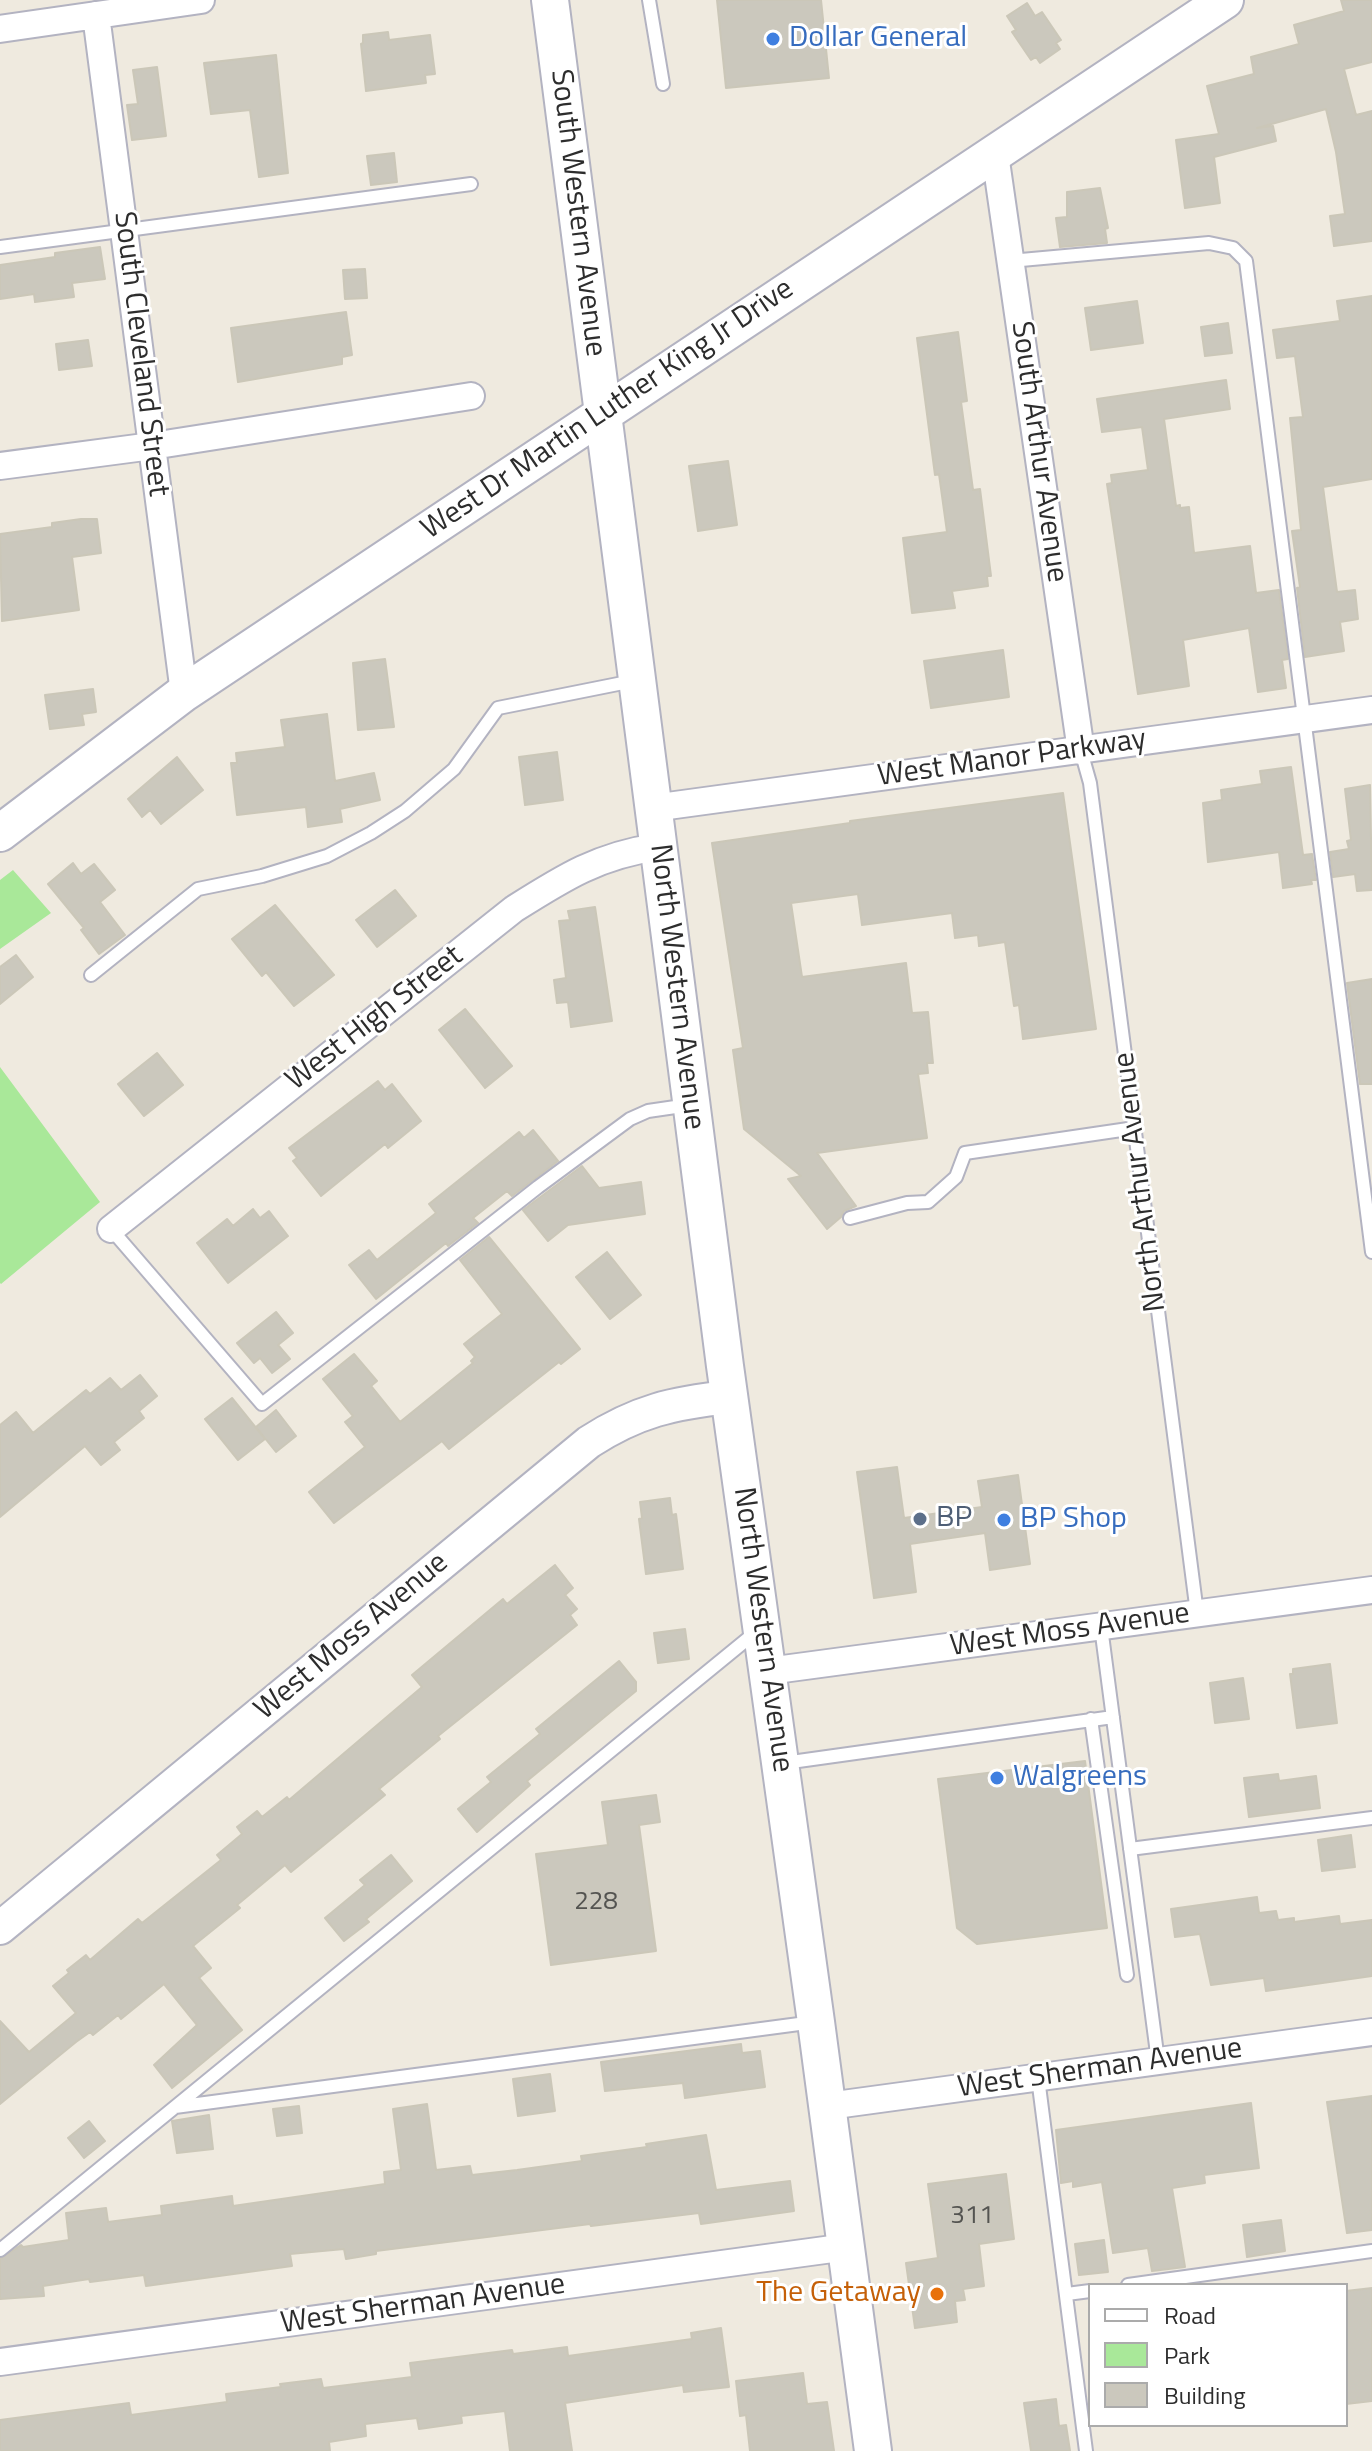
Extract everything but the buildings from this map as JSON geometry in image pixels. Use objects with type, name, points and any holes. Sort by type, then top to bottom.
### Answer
[{"type":"main road","name":"South Western Avenue","points":[[550,0],[653,808]]},
{"type":"main road","name":"West Dr Martin Luther King Jr Drive","points":[[0,833],[184,693],[1225,0]]},
{"type":"main road","name":"North Western Avenue","points":[[653,808],[729,1397],[873,2451]]},
{"type":"street","points":[[0,29],[201,0]]},
{"type":"street","name":"South Cleveland Street","points":[[96,15],[184,693]]},
{"type":"street","name":"South Arthur Avenue","points":[[995,154],[1081,751]]},
{"type":"street","points":[[0,466],[152,446],[471,396]]},
{"type":"street","name":"West Manor Parkway","points":[[653,808],[1372,710]]},
{"type":"street","name":"West High Street","points":[[111,1229],[514,909],[576,871],[626,851],[658,847]]},
{"type":"street","name":"West Moss Avenue","points":[[0,1928],[589,1442],[607,1430],[654,1409],[675,1403],[729,1397]]},
{"type":"street","name":"West Moss Avenue","points":[[768,1671],[1372,1590]]},
{"type":"street","name":"West Sherman Avenue","points":[[828,2106],[1372,2032]]},
{"type":"street","name":"West Sherman Avenue","points":[[0,2362],[847,2247]]},
{"type":"lane","points":[[649,0],[663,84]]},
{"type":"lane","points":[[0,247],[471,184]]},
{"type":"lane","points":[[1010,261],[1209,243],[1233,248],[1246,261],[1372,1252]]},
{"type":"lane","points":[[91,975],[198,889],[262,876],[327,856],[405,811],[454,769],[498,708],[637,680]]},
{"type":"lane","name":"North Arthur Avenue","points":[[1081,751],[1090,783],[1168,1407],[1197,1613]]},
{"type":"lane","points":[[111,1229],[262,1404],[538,1187],[630,1119],[648,1111],[691,1105]]},
{"type":"lane","points":[[850,1218],[907,1203],[928,1202],[956,1177],[965,1153],[1135,1128]]},
{"type":"lane","points":[[0,2250],[761,1627]]},
{"type":"lane","points":[[1101,1627],[1158,2061]]},
{"type":"lane","points":[[780,1763],[1113,1717]]},
{"type":"lane","points":[[1091,1719],[1127,1975]]},
{"type":"lane","points":[[1130,1849],[1372,1818]]},
{"type":"lane","points":[[175,2107],[816,2022]]},
{"type":"lane","points":[[1038,2078],[1086,2451]]},
{"type":"lane","points":[[1142,2283],[1372,2251]]},
{"type":"lane","points":[[1067,2294],[1088,2291]]},
{"type":"green space","points":[[13,870],[51,913],[0,949],[0,880]]},
{"type":"green space","points":[[0,1067],[100,1202],[1,1284],[0,1283]]},
{"type":"place","name":"Dollar General","points":[[773,39]]},
{"type":"place","name":"BP","points":[[920,1519]]},
{"type":"place","name":"BP Shop","points":[[1004,1520]]},
{"type":"place","name":"Walgreens","points":[[997,1778]]},
{"type":"place","name":"The Getaway","points":[[937,2294]]}]
